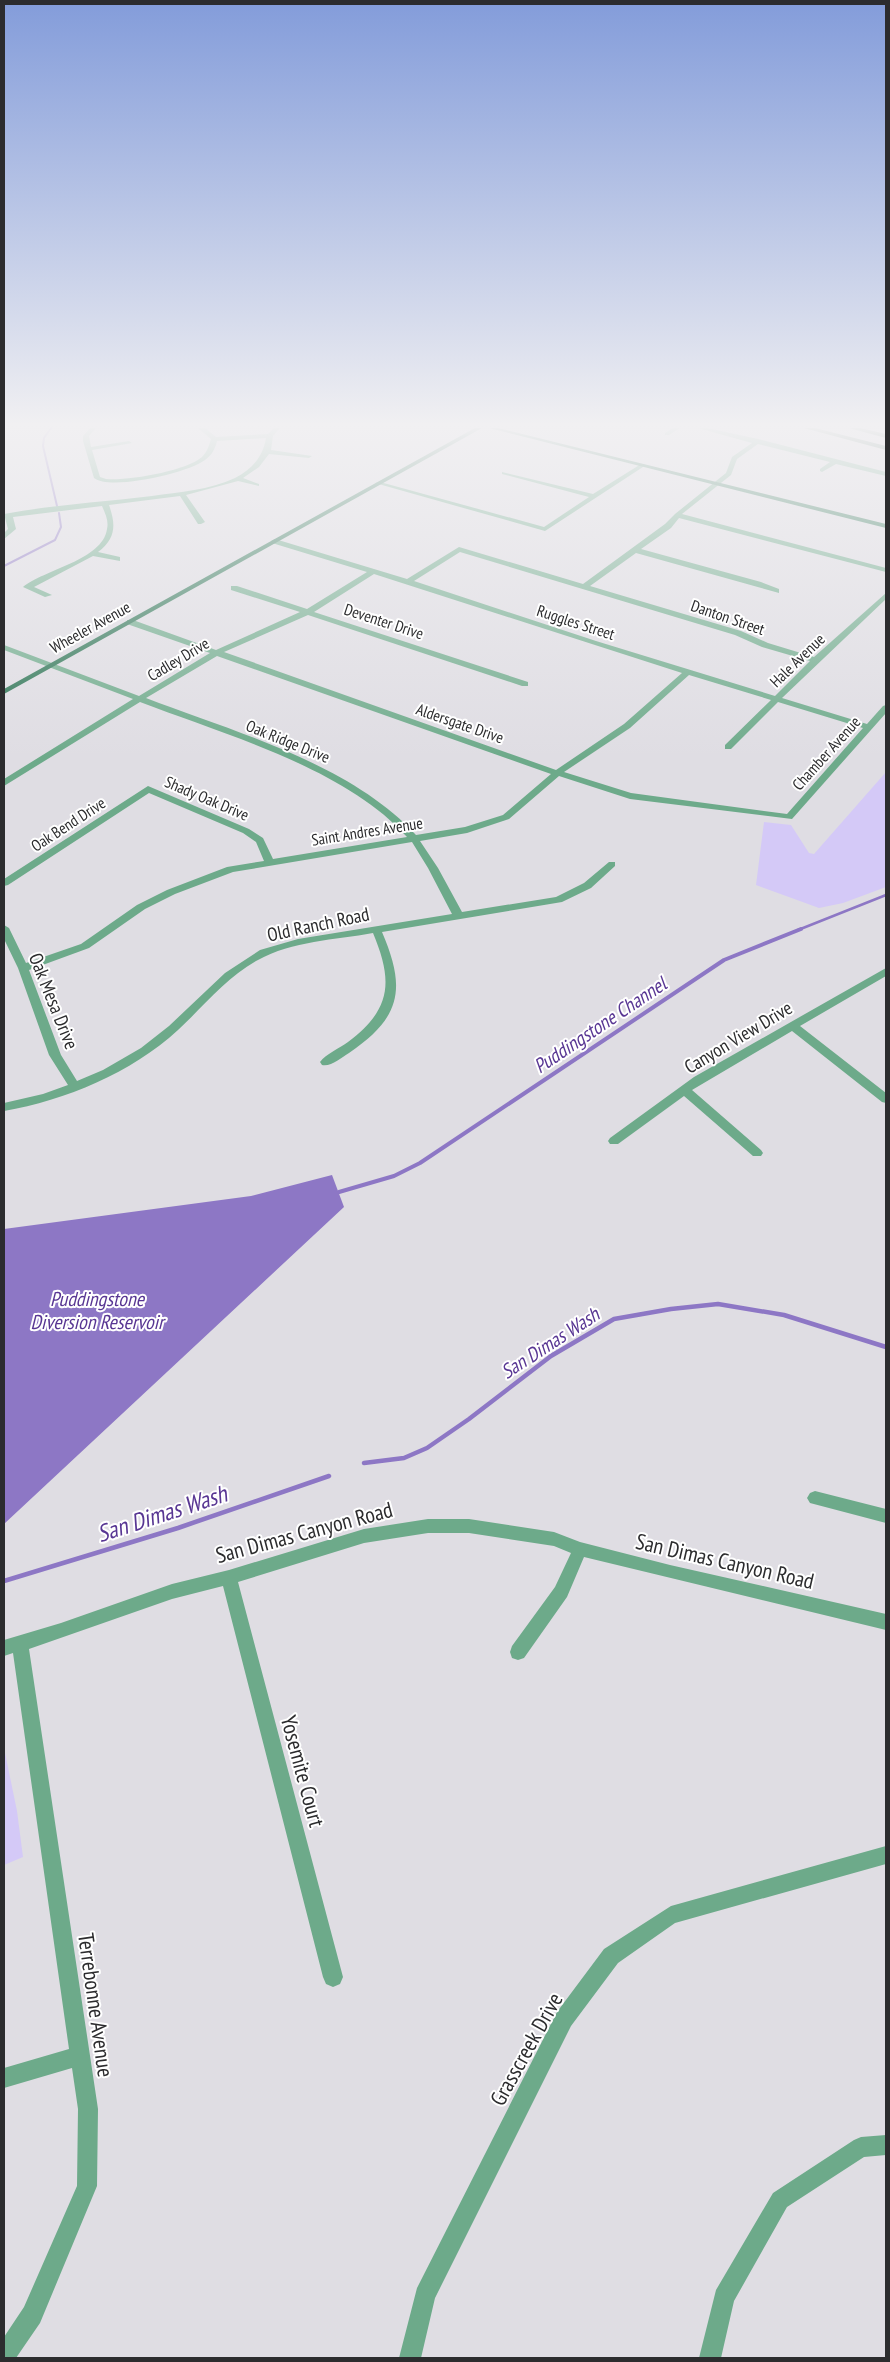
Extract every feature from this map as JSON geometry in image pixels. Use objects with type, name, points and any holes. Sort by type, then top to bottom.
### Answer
[{"type":"main road","name":"Wheeler Avenue","points":[[4,692],[281,538]]},
{"type":"street","points":[[48,595],[27,587],[92,553],[108,538]]},
{"type":"street","points":[[584,587],[651,538]]},
{"type":"street","points":[[765,538],[886,570]]},
{"type":"street","name":"Ruggles Street","points":[[276,541],[408,582],[593,644],[868,727]]},
{"type":"street","name":"Danton Street","points":[[408,582],[459,549],[738,633],[765,645],[816,660]]},
{"type":"street","points":[[635,550],[758,584],[776,591]]},
{"type":"street","points":[[92,553],[117,558]]},
{"type":"street","name":"Cadley Drive","points":[[4,783],[140,700],[185,669],[308,612],[373,571]]},
{"type":"street","name":"Deventer Drive","points":[[234,588],[525,684]]},
{"type":"street","name":"Hale Avenue","points":[[728,747],[816,660],[886,595]]},
{"type":"street","name":"Aldersgate Drive","points":[[130,622],[557,773],[630,796],[789,817]]},
{"type":"street","name":"Oak Ridge Drive","points":[[4,647],[294,758],[330,774],[382,810],[414,839],[432,865],[459,917]]},
{"type":"street","name":"Saint Andres Avenue","points":[[23,968],[86,946],[140,908],[171,892],[231,869],[269,861],[467,830],[506,817],[557,773],[627,726],[688,672]]},
{"type":"street","name":"Chamber Avenue","points":[[789,817],[886,708]]},
{"type":"street","name":"Shady Oak Drive","points":[[148,789],[246,831],[260,840],[269,861]]},
{"type":"street","name":"Oak Bend Drive","points":[[4,883],[148,789]]},
{"type":"street","name":"Old Ranch Road","points":[[4,1107],[24,1103],[102,1076],[162,1038],[234,972],[254,958],[276,948],[376,929],[558,900],[576,894],[593,883],[612,864]]},
{"type":"street","name":"Oak Mesa Drive","points":[[4,928],[23,968],[55,1055],[74,1086]]},
{"type":"street","points":[[326,1062],[349,1048],[374,1024],[389,1001],[392,984],[390,970],[376,929]]},
{"type":"street","name":"Canyon View Drive","points":[[614,1141],[684,1090],[886,971]]},
{"type":"street","points":[[792,1025],[886,1099]]},
{"type":"street","points":[[684,1090],[757,1153]]},
{"type":"street","points":[[815,1498],[886,1516]]},
{"type":"street","name":"San Dimas Canyon Road","points":[[12,1646],[40,1639],[113,1611],[206,1581],[229,1577],[364,1536],[428,1526],[469,1526],[554,1540],[580,1549],[886,1622]]},
{"type":"street","points":[[518,1652],[561,1592],[580,1549]]},
{"type":"street","name":"Yosemite Court","points":[[229,1577],[333,1977]]},
{"type":"street","name":"Terrebonne Avenue","points":[[4,2356],[32,2315],[87,2186],[88,2109],[12,1646]]},
{"type":"street","name":"Grasscreek Drive","points":[[410,2358],[425,2296],[564,2019],[611,1956],[671,1915],[886,1855]]},
{"type":"street","points":[[4,2078],[78,2056]]},
{"type":"street","points":[[710,2358],[724,2298],[780,2200],[861,2147],[886,2145]]},
{"type":"shaded area","points":[[886,772],[886,887],[843,903],[819,908],[756,885],[764,822],[791,825],[809,853],[814,854]]},
{"type":"shaded area","points":[[4,1748],[17,1811],[23,1857],[4,1865]]},
{"type":"water","name":"Puddingstone Diversion Reservoir","points":[[332,1175],[344,1207],[4,1524],[4,1229],[251,1196]]},
{"type":"waterway","points":[[4,566],[56,538]]},
{"type":"waterway","name":"Puddingstone Channel","points":[[798,930],[886,895]]},
{"type":"waterway","name":"Puddingstone Channel","points":[[339,1192],[394,1176],[420,1163],[724,960],[801,929]]},
{"type":"waterway","name":"San Dimas Wash","points":[[364,1463],[404,1458],[427,1448],[469,1419],[551,1356],[614,1319],[671,1309],[718,1304],[784,1315],[886,1347]]},
{"type":"waterway","name":"San Dimas Wash","points":[[4,1581],[178,1528],[329,1476]]}]
